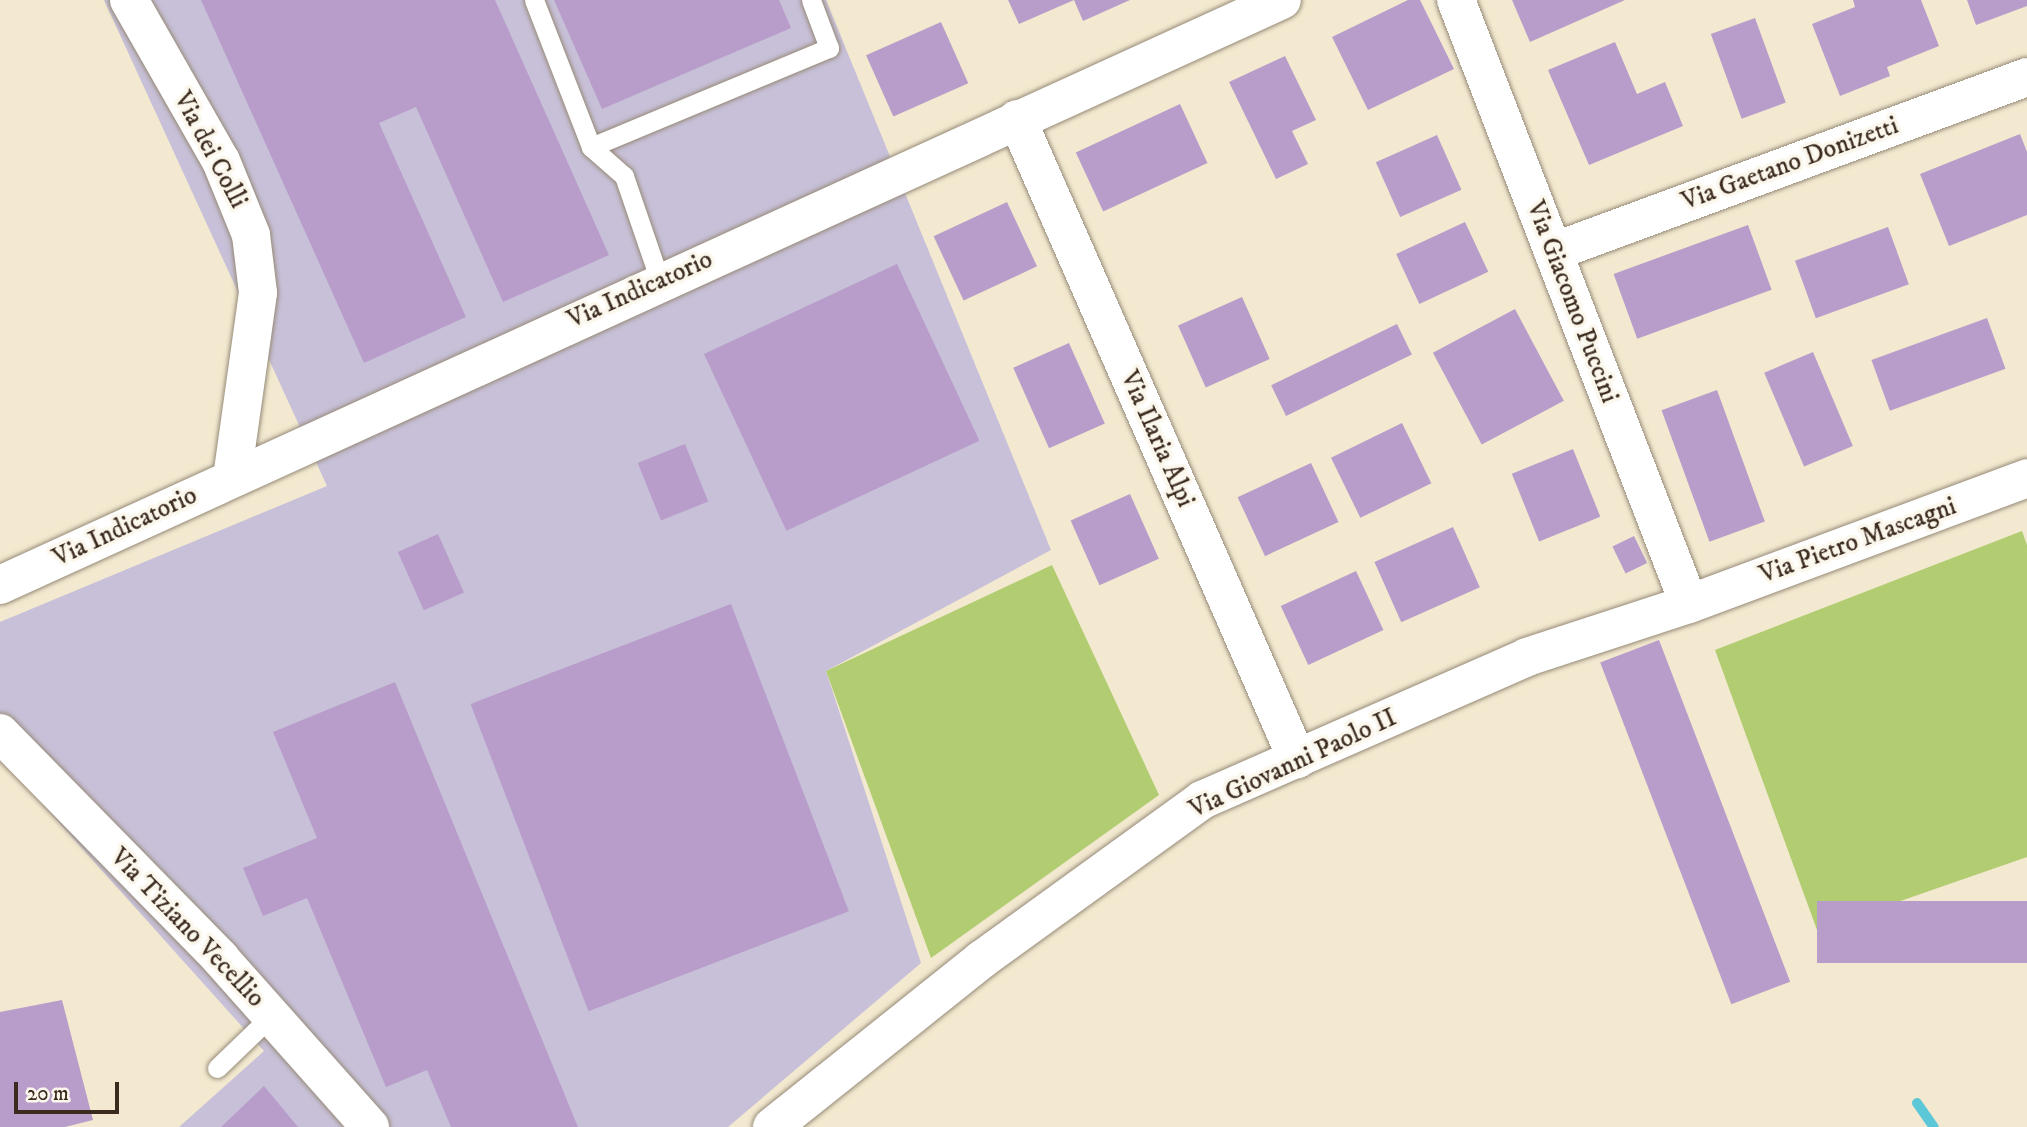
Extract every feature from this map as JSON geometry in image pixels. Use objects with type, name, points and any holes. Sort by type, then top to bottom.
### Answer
[{"type":"street","name":"Via dei Colli","points":[[129,0],[221,161],[251,235],[258,293],[232,477]]},
{"type":"street","name":"Via Indicatorio","points":[[0,585],[660,281],[1282,0]]},
{"type":"street","name":"Via Giacomo Puccini","points":[[1456,0],[1689,604]]},
{"type":"street","name":"Via Gaetano Donizetti","points":[[1553,252],[2027,77]]},
{"type":"street","name":"Via Ilaria Alpi","points":[[1017,119],[1297,759]]},
{"type":"street","name":"Via Pietro Mascagni","points":[[1689,604],[2027,478]]},
{"type":"street","name":"Via Giovanni Paolo II","points":[[772,1127],[981,960],[1202,800],[1528,657],[1689,604]]},
{"type":"street","name":"Via Tiziano Vecellio","points":[[0,733],[271,1016],[370,1127]]},
{"type":"lane","points":[[534,0],[591,147],[624,177],[660,281]]},
{"type":"lane","points":[[591,147],[829,48],[811,0]]},
{"type":"lane","points":[[218,1068],[271,1016]]},
{"type":"shaded area","points":[[104,0],[826,0],[1051,550],[826,671],[921,963],[728,1127],[179,1127],[264,1051],[0,757],[0,622],[327,486]]},
{"type":"green space","points":[[2022,531],[2027,545],[2027,857],[1817,930],[1715,650]]},
{"type":"green space","points":[[1052,565],[1159,795],[931,958],[826,671]]},
{"type":"building","points":[[201,0],[495,0],[609,255],[503,302],[416,107],[379,123],[466,317],[364,363]]},
{"type":"building","points":[[554,0],[779,0],[791,28],[602,109]]},
{"type":"building","points":[[1008,0],[1074,0],[1019,24]]},
{"type":"building","points":[[1074,0],[1130,0],[1083,21]]},
{"type":"building","points":[[1408,0],[1420,0],[1454,69],[1368,110],[1332,37]]},
{"type":"building","points":[[1512,0],[1625,0],[1530,42]]},
{"type":"building","points":[[1853,0],[1921,0],[1939,46],[1887,67],[1890,76],[1840,96],[1812,24],[1855,7]]},
{"type":"building","points":[[1967,0],[2027,0],[2027,6],[1976,25]]},
{"type":"building","points":[[1755,18],[1786,103],[1742,119],[1711,34]]},
{"type":"building","points":[[941,22],[968,83],[893,117],[866,55]]},
{"type":"building","points":[[1615,42],[1637,94],[1665,82],[1683,126],[1589,165],[1548,70]]},
{"type":"building","points":[[1285,56],[1316,120],[1292,131],[1308,164],[1276,179],[1229,82]]},
{"type":"building","points":[[1180,104],[1207,163],[1103,212],[1076,153]]},
{"type":"building","points":[[2020,134],[2027,152],[2027,215],[1949,246],[1920,174]]},
{"type":"building","points":[[1437,135],[1461,190],[1400,217],[1376,162]]},
{"type":"building","points":[[1007,202],[1037,266],[964,301],[934,236]]},
{"type":"building","points":[[1465,222],[1488,272],[1419,304],[1396,254]]},
{"type":"building","points":[[1748,225],[1772,290],[1637,339],[1614,274]]},
{"type":"building","points":[[1888,227],[1909,284],[1816,318],[1795,261]]},
{"type":"building","points":[[897,264],[979,441],[786,531],[704,354]]},
{"type":"building","points":[[1242,297],[1270,359],[1206,388],[1178,325]]},
{"type":"building","points":[[1515,309],[1564,401],[1482,444],[1433,353]]},
{"type":"building","points":[[1987,318],[2005,369],[1890,411],[1871,360]]},
{"type":"building","points":[[1397,324],[1412,355],[1286,416],[1271,385]]},
{"type":"building","points":[[1069,343],[1105,423],[1049,448],[1013,368]]},
{"type":"building","points":[[1813,352],[1853,446],[1804,467],[1764,373]]},
{"type":"building","points":[[1717,390],[1765,522],[1709,542],[1662,410]]},
{"type":"building","points":[[1402,423],[1431,483],[1360,518],[1331,458]]},
{"type":"building","points":[[685,444],[708,501],[661,521],[638,463]]},
{"type":"building","points":[[1573,449],[1600,517],[1539,541],[1512,474]]},
{"type":"building","points":[[1311,463],[1338,522],[1265,556],[1238,497]]},
{"type":"building","points":[[1130,494],[1159,559],[1099,585],[1071,520]]},
{"type":"building","points":[[1453,527],[1480,587],[1401,622],[1374,562]]},
{"type":"building","points":[[438,534],[464,592],[424,610],[398,552]]},
{"type":"building","points":[[1634,536],[1647,563],[1626,573],[1612,547]]},
{"type":"building","points":[[1356,571],[1383,630],[1308,665],[1281,606]]},
{"type":"building","points":[[731,604],[849,911],[588,1011],[471,704]]},
{"type":"building","points":[[1659,640],[1790,982],[1731,1004],[1600,663]]},
{"type":"building","points":[[395,682],[578,1127],[451,1127],[427,1070],[386,1087],[307,898],[263,916],[243,868],[317,838],[273,732]]},
{"type":"building","points":[[1817,901],[2027,901],[2027,963],[1817,963]]},
{"type":"building","points":[[62,1000],[93,1120],[65,1127],[0,1127],[0,1012]]},
{"type":"building","points":[[264,1086],[298,1127],[221,1127]]},
{"type":"waterway","points":[[1917,1103],[1934,1127]]}]
